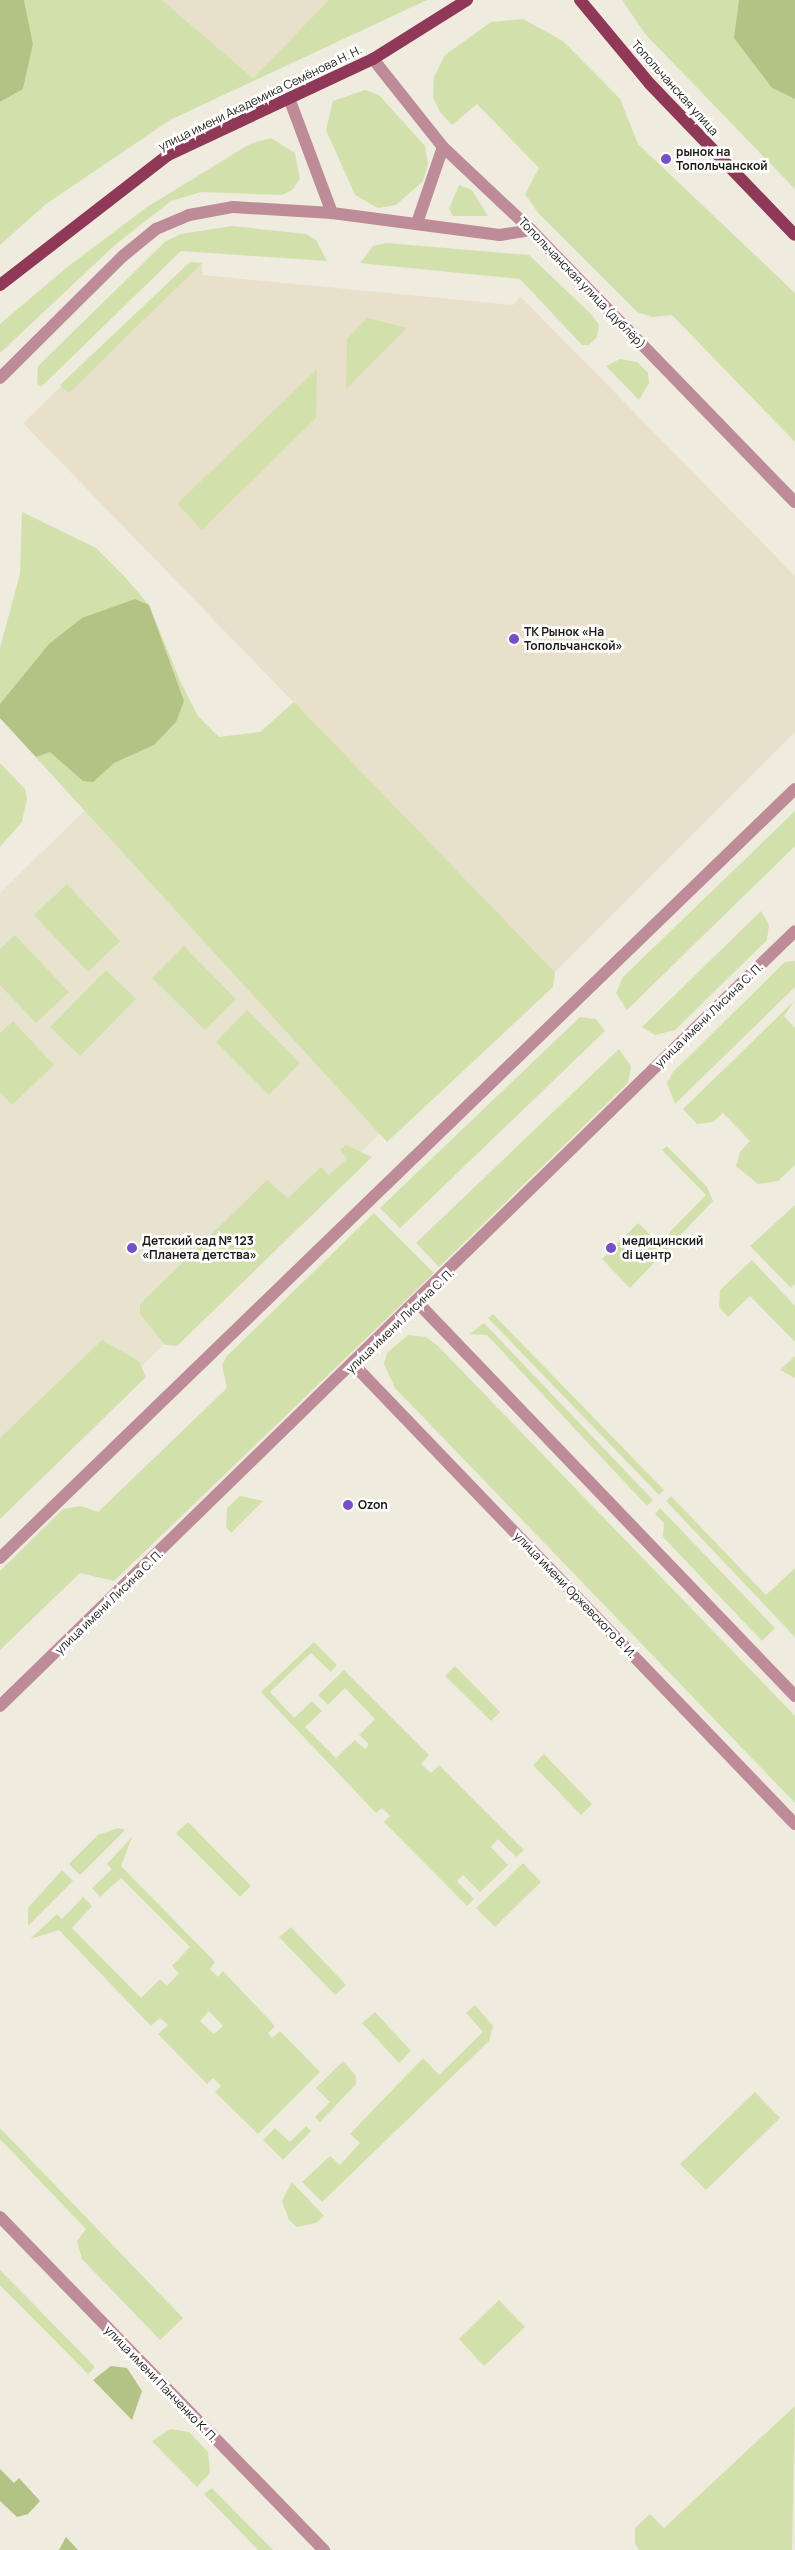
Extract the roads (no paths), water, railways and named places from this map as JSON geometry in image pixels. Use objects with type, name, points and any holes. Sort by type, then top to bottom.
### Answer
[{"type":"main road","name":"улица имени Академика Семёнова Н. Н.","points":[[0,285],[168,155],[374,59],[467,0]]},
{"type":"main road","name":"Топольчанская улица","points":[[580,0],[650,84],[795,234]]},
{"type":"street","name":"Топольчанская улица (дублёр)","points":[[374,59],[443,146],[531,230],[795,502]]},
{"type":"street","points":[[290,98],[332,213]]},
{"type":"street","points":[[417,223],[443,146]]},
{"type":"street","points":[[0,378],[156,229],[190,214],[233,207],[332,213],[500,235],[531,230]]},
{"type":"street","points":[[0,1558],[795,789]]},
{"type":"street","name":"улица имени Лисина С. П.","points":[[0,1706],[418,1303],[795,931]]},
{"type":"street","points":[[418,1303],[795,1696]]},
{"type":"street","name":"улица имени Оржевского В. И.","points":[[354,1365],[795,1824]]},
{"type":"street","name":"улица имени Панченко К. П.","points":[[0,2217],[324,2550]]},
{"type":"place","name":"рынок на Топольчанской","points":[[666,159]]},
{"type":"place","name":"ТК Рынок «На Топольчанской»","points":[[514,639]]},
{"type":"place","name":"Детский сад № 123 «Планета детства»","points":[[132,1248]]},
{"type":"place","name":"медицинский di центр","points":[[611,1248]]},
{"type":"place","name":"Ozon","points":[[348,1505]]}]
